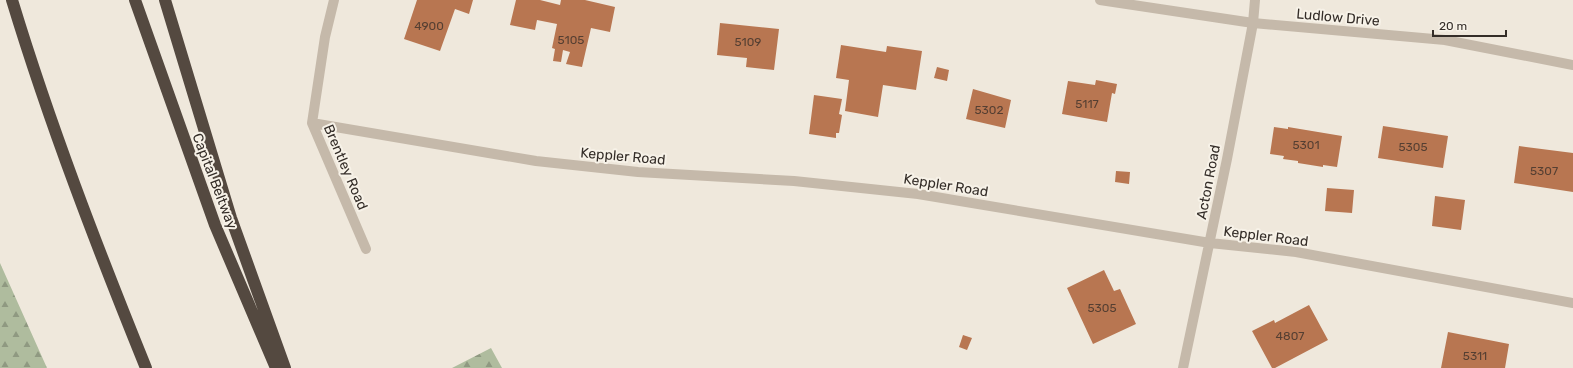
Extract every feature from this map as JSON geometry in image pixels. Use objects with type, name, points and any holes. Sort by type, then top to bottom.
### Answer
[{"type":"highway","points":[[9,0],[106,270],[146,368]]},
{"type":"highway","points":[[12,0],[36,78]]},
{"type":"highway","name":"Capital Beltway","points":[[135,0],[215,225],[276,368]]},
{"type":"highway","points":[[165,0],[231,218],[285,368]]},
{"type":"street","name":"Brentley Road","points":[[334,0],[325,37],[312,123],[366,249]]},
{"type":"street","name":"Ludlow Drive","points":[[1100,0],[1253,23],[1445,40],[1573,65]]},
{"type":"street","name":"Acton Road","points":[[1183,368],[1210,243],[1253,23],[1255,0]]},
{"type":"street","name":"Keppler Road","points":[[312,123],[536,161],[638,172],[794,180],[918,194],[1210,243],[1296,252],[1573,303]]},
{"type":"green space","points":[[0,263],[47,368],[0,368]]},
{"type":"green space","points":[[491,348],[502,368],[452,368]]},
{"type":"building","points":[[417,0],[473,0],[469,14],[455,9],[440,51],[404,39]]},
{"type":"building","points":[[516,0],[540,0],[560,5],[561,0],[585,0],[615,7],[610,32],[591,28],[582,67],[566,64],[570,52],[563,50],[561,62],[553,61],[555,49],[552,48],[557,24],[537,20],[535,30],[510,25]]},
{"type":"building","points":[[720,23],[779,29],[774,70],[746,67],[747,58],[717,55]]},
{"type":"building","points":[[841,45],[886,52],[887,46],[922,51],[916,90],[883,85],[878,117],[845,111],[849,80],[836,78]]},
{"type":"building","points":[[937,67],[949,70],[947,81],[934,78]]},
{"type":"building","points":[[1096,80],[1117,84],[1115,94],[1112,93],[1107,122],[1062,114],[1068,81],[1095,85]]},
{"type":"building","points":[[973,89],[1011,100],[1005,128],[966,119]]},
{"type":"building","points":[[814,95],[842,99],[839,114],[842,115],[839,133],[836,133],[836,138],[809,134]]},
{"type":"building","points":[[1383,126],[1448,136],[1443,168],[1378,158]]},
{"type":"building","points":[[1274,127],[1288,129],[1288,127],[1342,136],[1337,167],[1323,165],[1323,167],[1298,163],[1298,161],[1283,159],[1284,156],[1270,154]]},
{"type":"building","points":[[1519,146],[1573,153],[1573,192],[1514,183]]},
{"type":"building","points":[[1116,171],[1130,172],[1129,184],[1115,182]]},
{"type":"building","points":[[1327,188],[1354,190],[1352,213],[1325,211]]},
{"type":"building","points":[[1435,196],[1465,200],[1461,230],[1432,226]]},
{"type":"building","points":[[1104,270],[1114,291],[1120,289],[1136,324],[1093,344],[1067,288]]},
{"type":"building","points":[[1309,305],[1328,340],[1275,368],[1272,368],[1252,331],[1274,320],[1275,323]]},
{"type":"building","points":[[1448,332],[1509,344],[1505,368],[1441,368]]},
{"type":"building","points":[[963,335],[972,338],[967,350],[959,347]]}]
